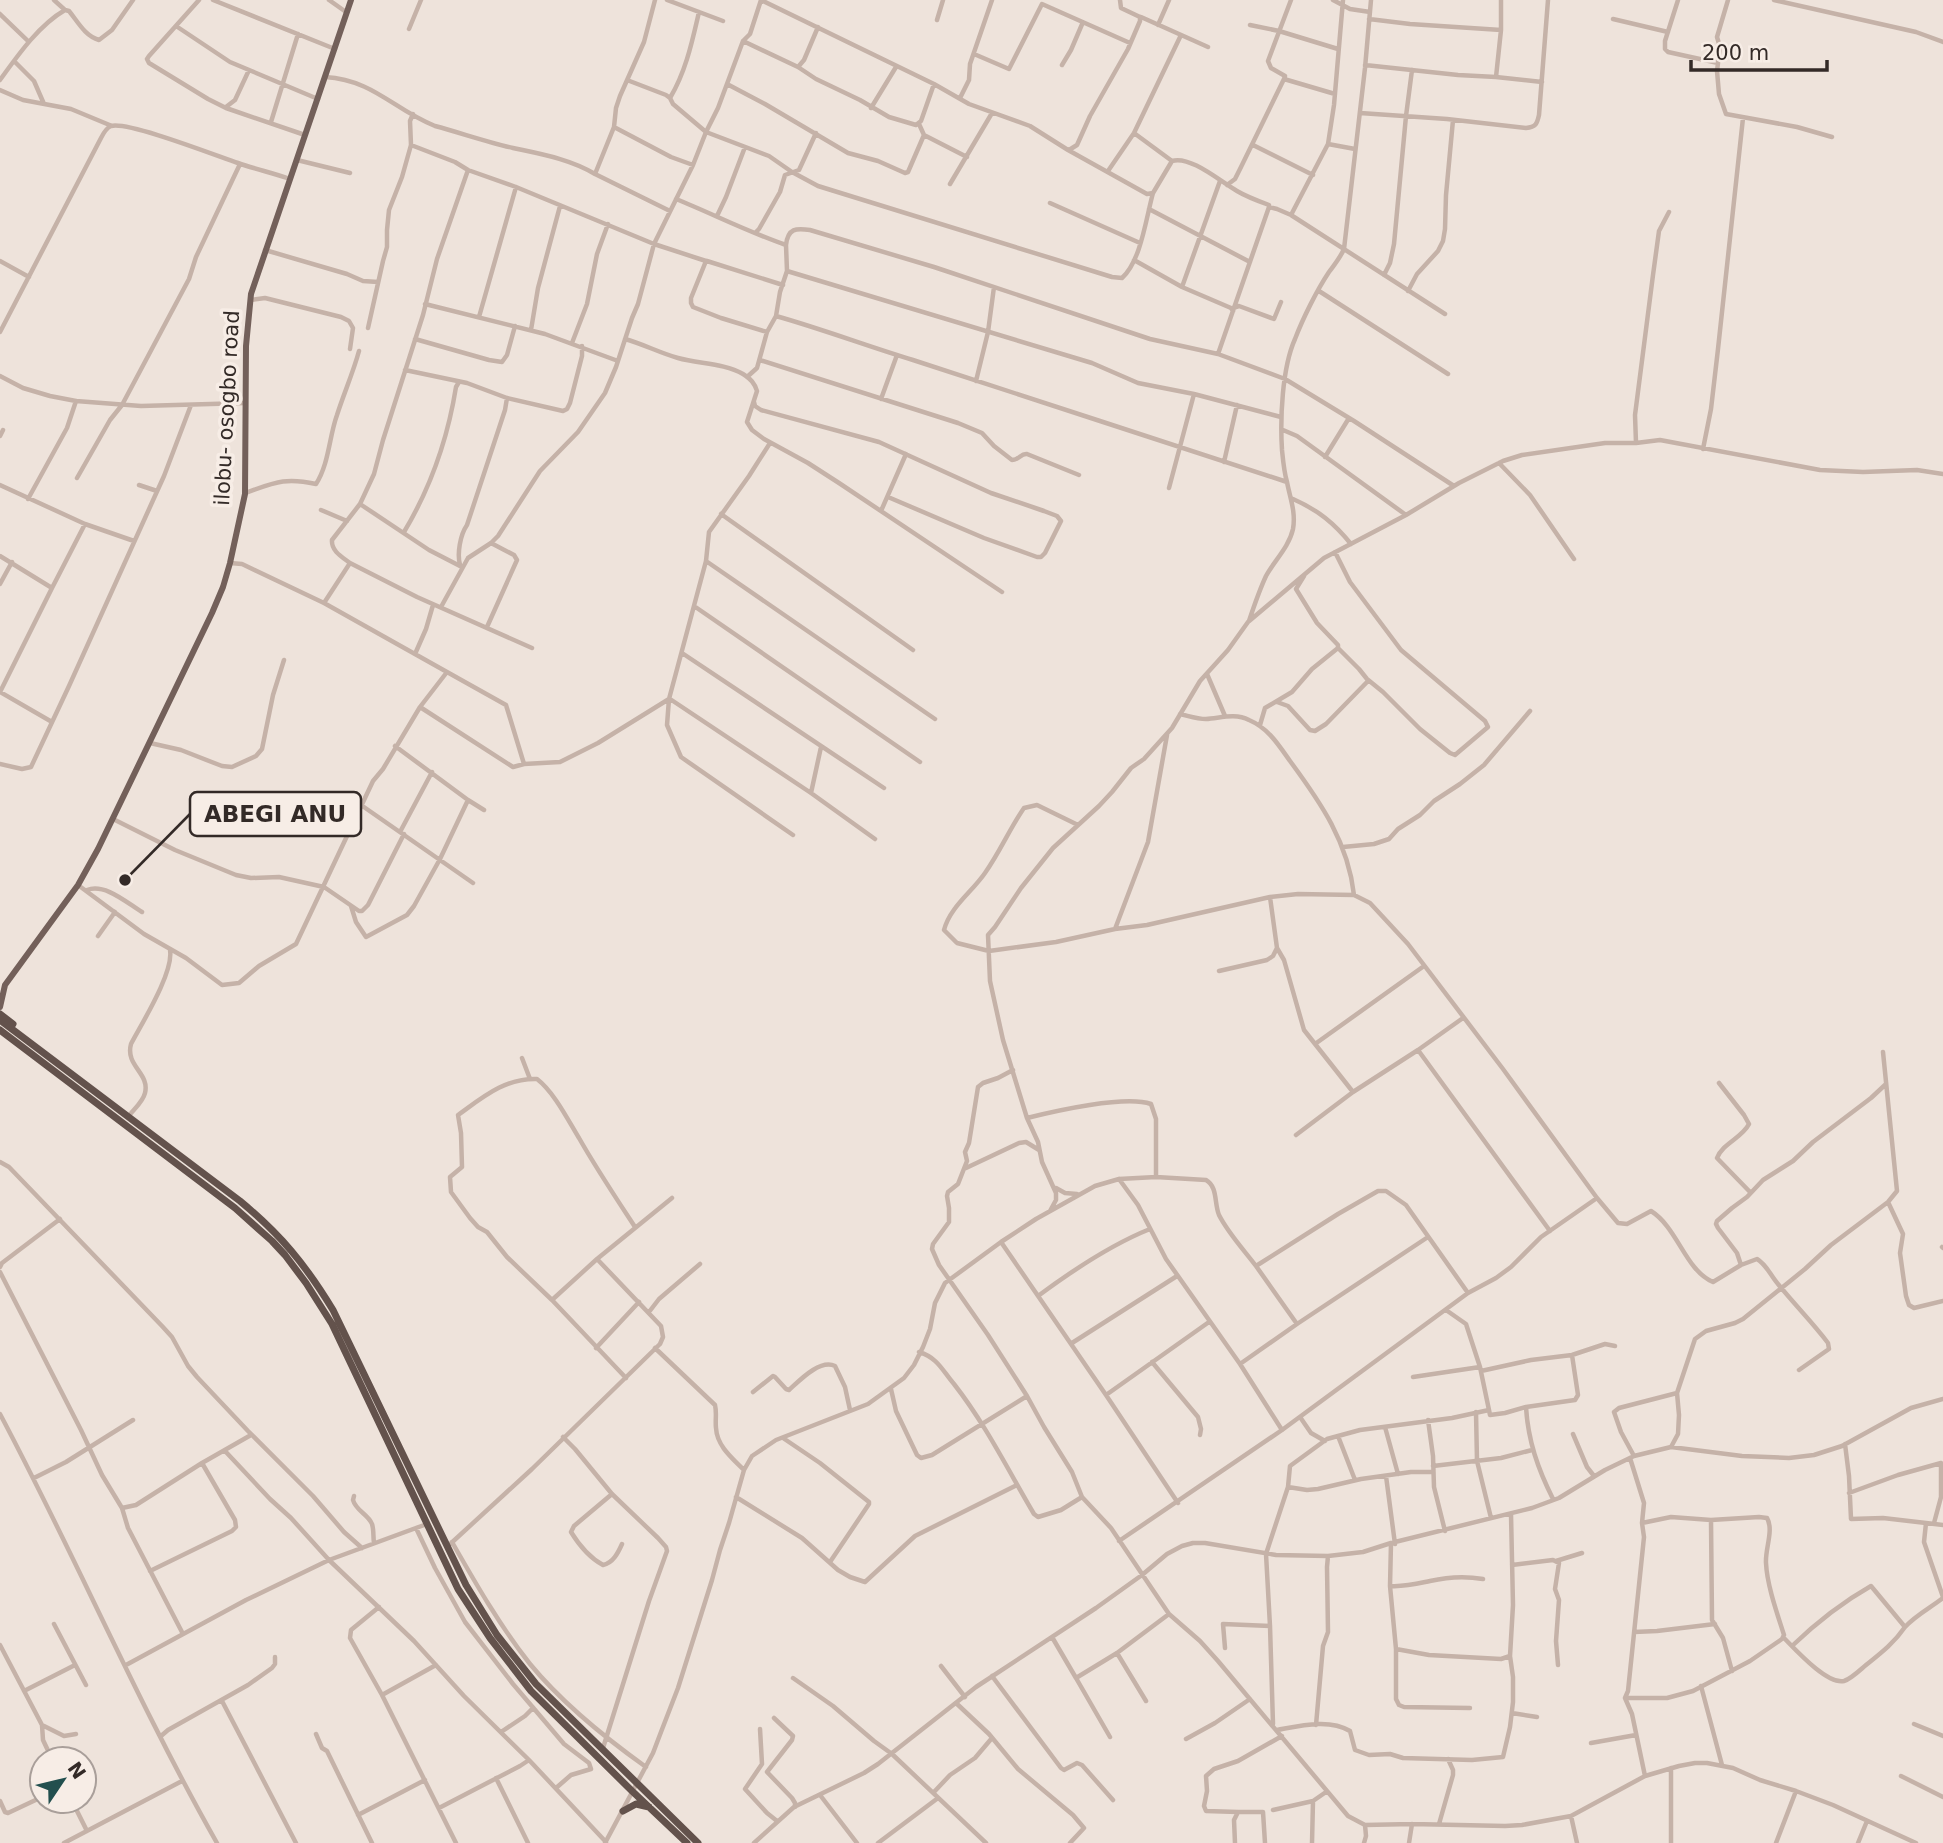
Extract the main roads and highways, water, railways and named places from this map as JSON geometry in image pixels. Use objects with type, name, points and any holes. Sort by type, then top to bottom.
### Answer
[{"type":"highway","points":[[0,1008],[0,1017],[75,1072],[80,1086]]},
{"type":"highway","points":[[0,1030],[128,1117],[260,1218],[284,1241],[313,1278],[332,1310],[450,1545],[466,1585],[497,1635],[537,1684],[698,1843]]},
{"type":"highway","points":[[0,1036],[63,1082],[80,1086],[272,1241],[306,1283],[332,1324],[458,1588],[475,1617],[517,1674],[687,1843]]},
{"type":"highway","points":[[170,1160],[175,1153]]},
{"type":"highway","points":[[624,1811],[636,1804],[649,1807]]},
{"type":"main road","name":"ilobu- osogbo road","points":[[3,986],[78,885],[150,743],[223,587],[244,494],[246,346],[250,300],[351,0]]},
{"type":"main road","points":[[0,1008],[3,986]]},
{"type":"place","name":"ABEGI ANU","points":[[125,880]]}]
